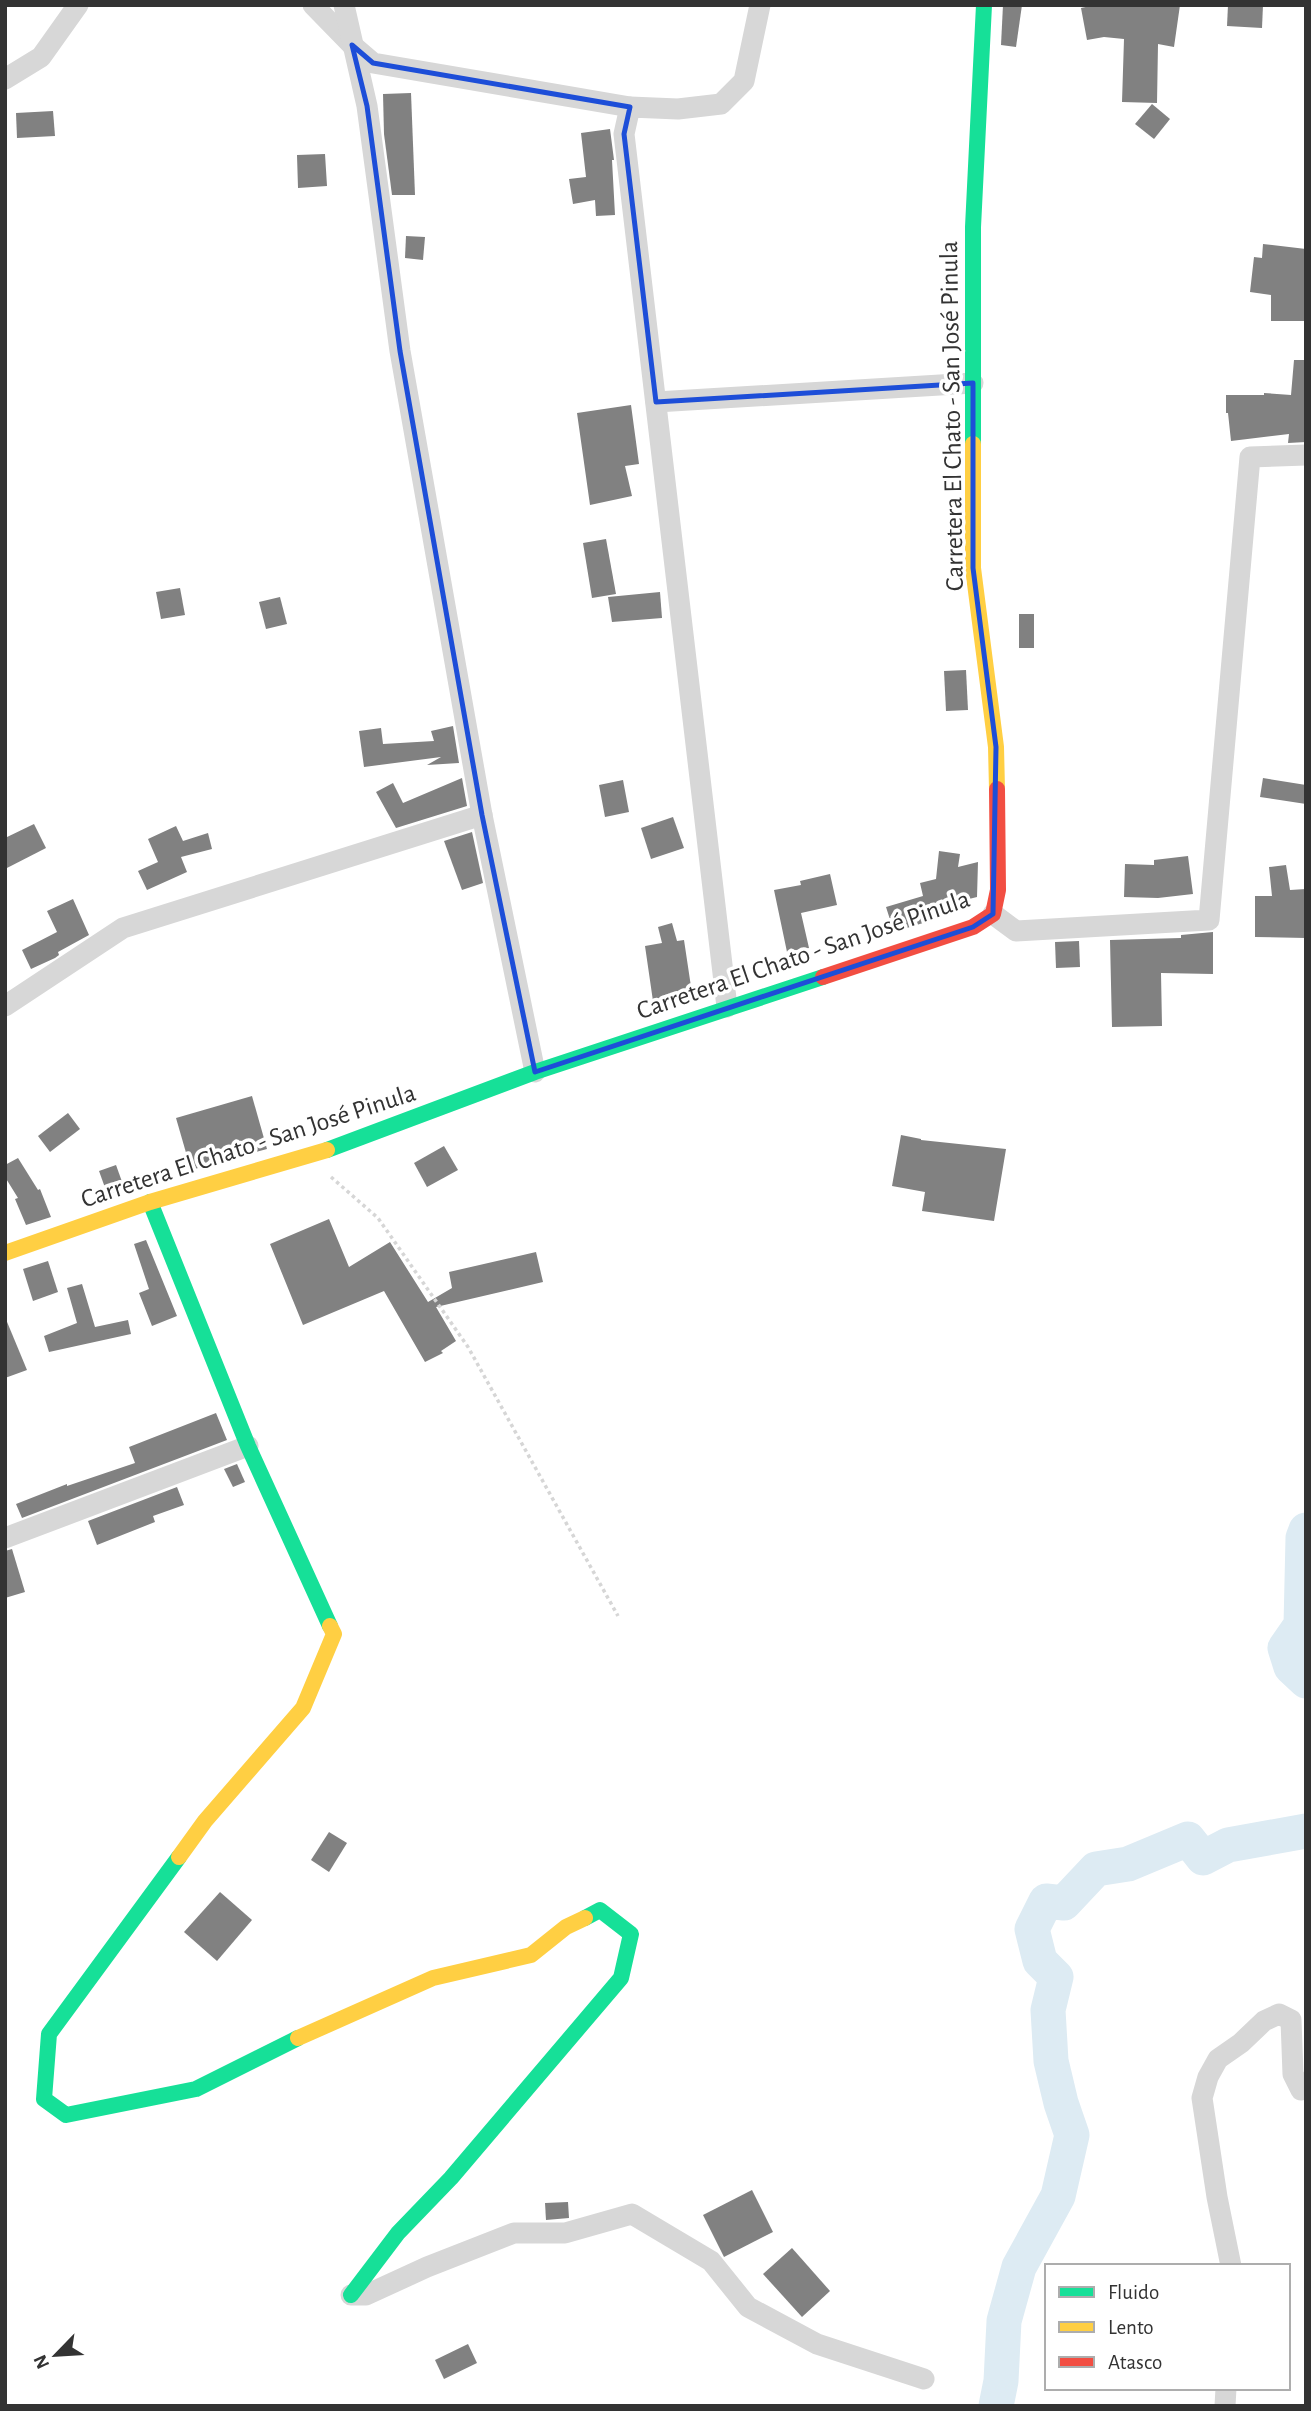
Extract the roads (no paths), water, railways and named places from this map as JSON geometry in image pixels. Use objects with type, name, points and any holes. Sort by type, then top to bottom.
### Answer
[{"type":"street","points":[[5,79],[40,57],[78,5]]},
{"type":"street","points":[[313,5],[373,63],[630,107],[678,109],[721,104],[744,81],[760,5]]},
{"type":"street","points":[[344,5],[367,106],[400,351],[482,815],[535,1072]]},
{"type":"street","name":"Carretera El Chato - San José Pinula","points":[[5,1253],[150,1202],[309,1157],[535,1072],[974,926],[993,914],[998,890],[996,747],[973,568],[973,228],[985,5]]},
{"type":"street","points":[[630,107],[624,134],[727,1007]]},
{"type":"street","points":[[656,402],[973,383]]},
{"type":"street","points":[[993,914],[1016,931],[1209,920],[1250,457],[1306,455]]},
{"type":"street","points":[[5,1006],[123,928],[482,815]]},
{"type":"street","points":[[150,1202],[248,1446],[334,1634],[303,1708],[205,1821],[49,2034],[44,2099],[66,2115],[196,2089],[316,2029],[433,1978],[531,1955],[566,1927],[600,1910],[631,1934],[621,1978],[451,2178],[398,2233],[351,2295]]},
{"type":"street","points":[[5,1538],[248,1446]]},
{"type":"street","points":[[1231,2264],[1202,2098],[1208,2077],[1218,2059],[1241,2043],[1264,2021],[1279,2014],[1291,2020],[1293,2074],[1301,2090],[1306,2089]]},
{"type":"street","points":[[351,2295],[366,2295],[427,2267],[514,2233],[565,2233],[632,2214],[711,2261],[748,2307],[817,2344],[924,2379]]},
{"type":"waterway","points":[[1306,1530],[1303,1538],[1301,1625],[1285,1648],[1291,1667],[1306,1681]]},
{"type":"waterway","points":[[996,2406],[1001,2381],[1004,2321],[1019,2267],[1058,2196],[1072,2135],[1051,2061],[1048,2010],[1056,1977],[1040,1961],[1032,1929],[1046,1901],[1064,1903],[1096,1869],[1128,1864],[1188,1839],[1203,1858],[1228,1845],[1306,1831]]}]
